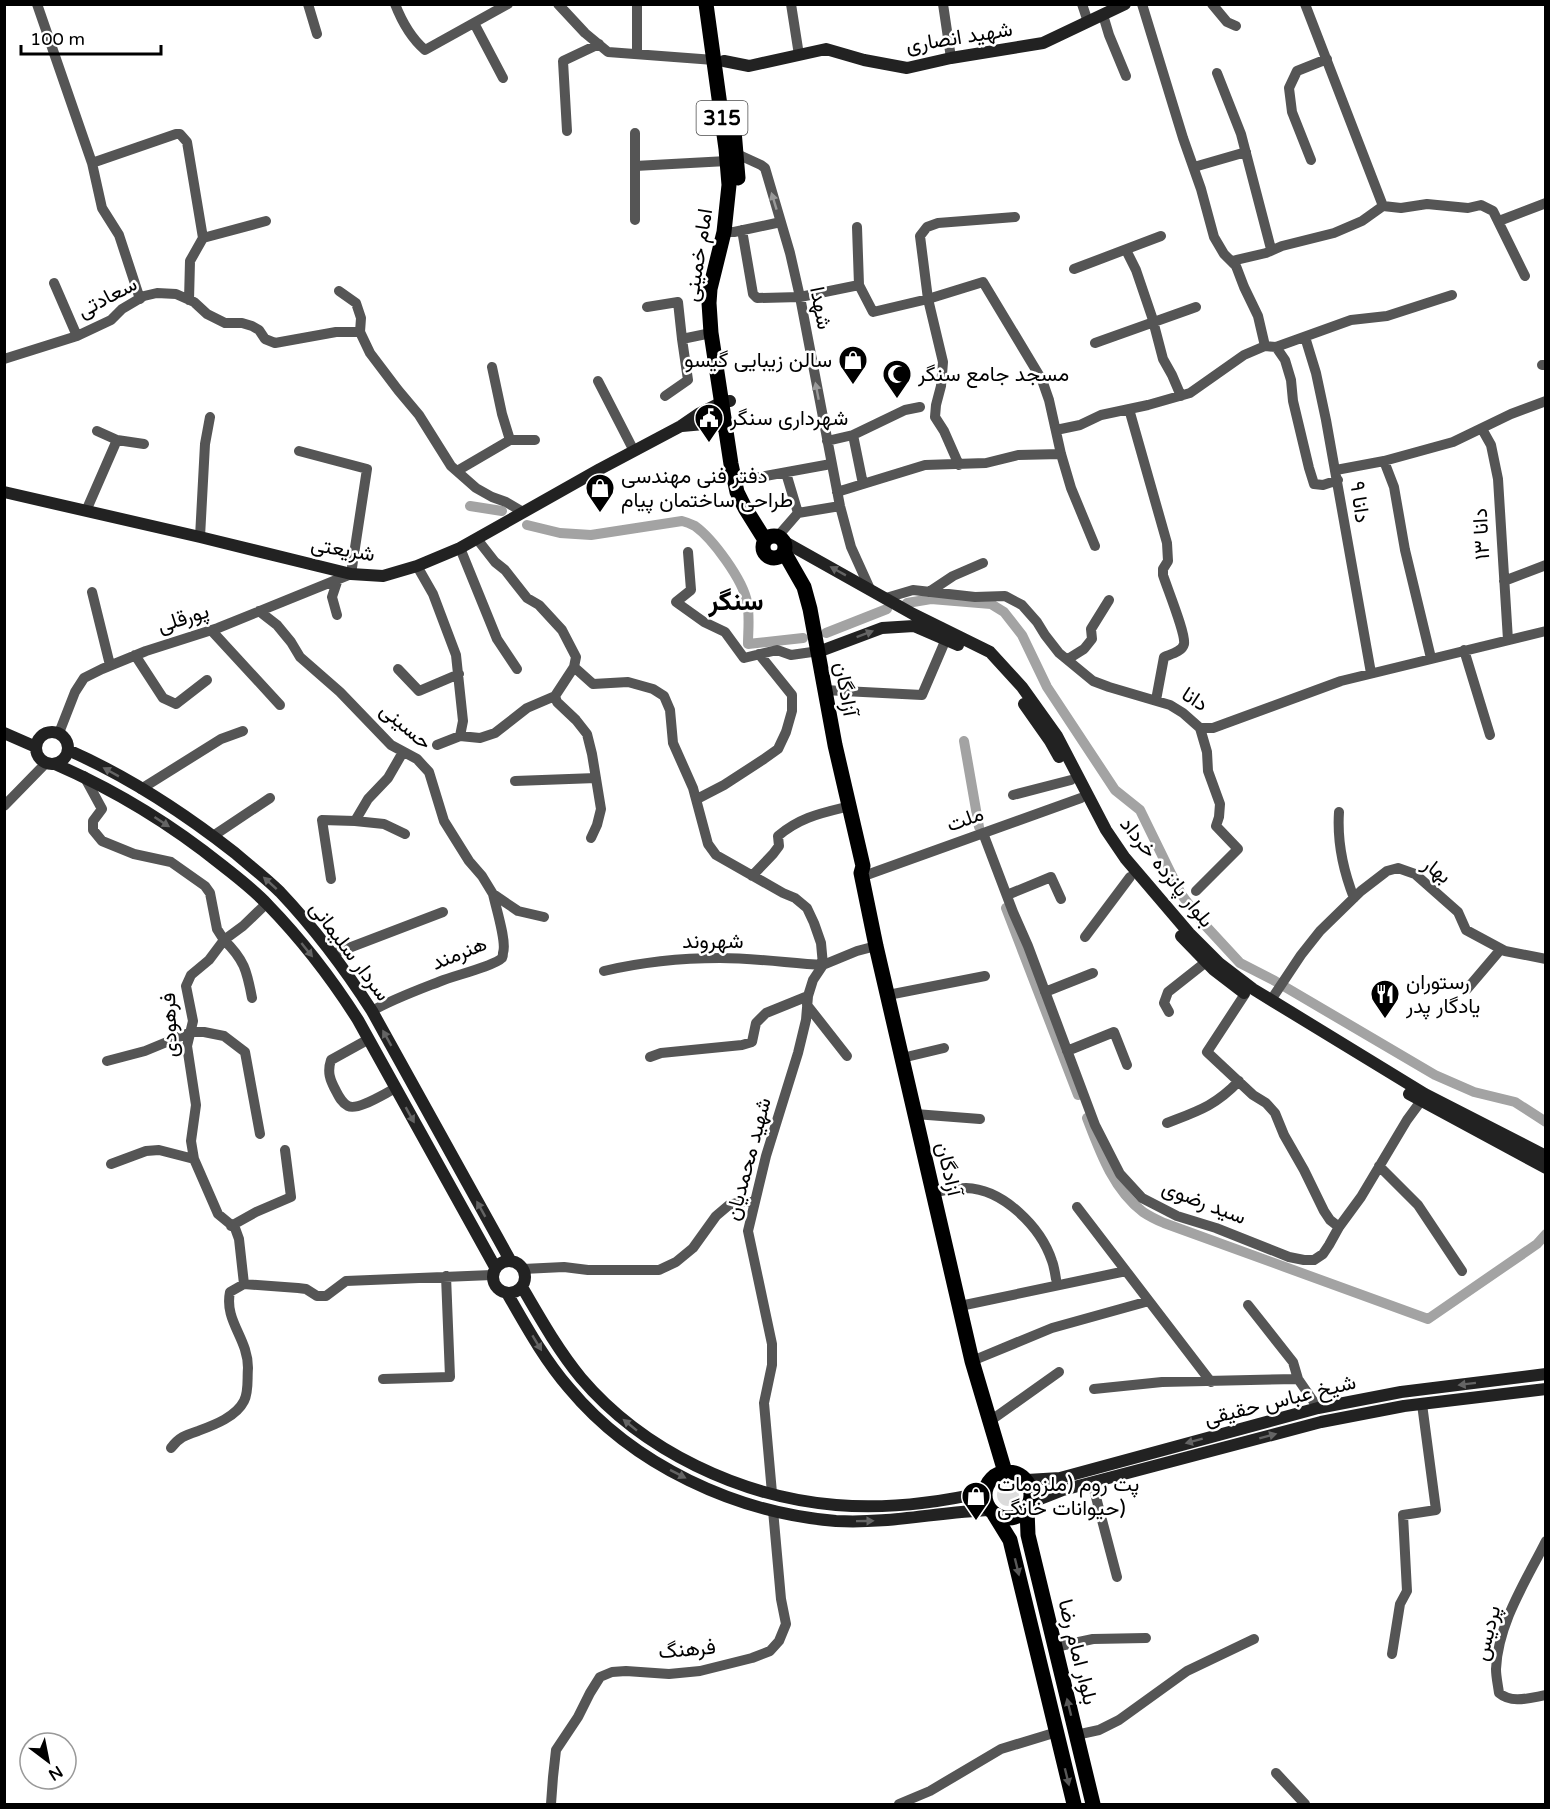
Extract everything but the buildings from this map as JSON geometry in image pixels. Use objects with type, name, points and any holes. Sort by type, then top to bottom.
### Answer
[{"type":"main road","name":"امام خمینی","points":[[706,4],[719,61]]},
{"type":"main road","name":"امام خمینی","points":[[713,4],[732,157],[729,185],[733,232],[717,301],[726,402],[726,429],[737,492],[745,508],[777,544]]},
{"type":"main road","name":"امام خمینی","points":[[733,232],[710,289],[711,333],[745,488],[755,510],[777,544]]},
{"type":"main road","name":"آزادگان","points":[[777,544],[804,587],[815,652],[862,866],[861,875],[876,946],[972,1361],[1005,1472]]},
{"type":"main road","name":"آزادگان","points":[[815,652],[817,692],[855,867],[861,875]]},
{"type":"main road","points":[[1005,1472],[1017,1473],[1027,1480],[1032,1491],[1029,1506],[1023,1513],[1012,1518],[1000,1517],[992,1512],[987,1504],[985,1492],[989,1481],[999,1473],[1005,1472]]},
{"type":"main road","name":"بلوار امام رضا","points":[[1029,1506],[1028,1535],[1093,1804]]},
{"type":"main road","name":"بلوار امام رضا","points":[[992,1512],[1010,1540],[1074,1804]]},
{"type":"street","points":[[37,4],[92,163],[102,208],[119,234],[140,299]]},
{"type":"street","points":[[308,4],[317,34]]},
{"type":"street","points":[[395,4],[401,19],[417,44],[425,50],[508,4]]},
{"type":"street","points":[[558,4],[585,33],[608,52],[719,61]]},
{"type":"street","points":[[637,54],[638,4]]},
{"type":"street","points":[[791,4],[799,55]]},
{"type":"street","points":[[944,4],[951,58]]},
{"type":"street","points":[[1082,4],[1088,22]]},
{"type":"street","name":"شهید انصاری","points":[[719,61],[749,66],[826,49],[864,60],[908,68],[951,58],[1043,43],[1125,4]]},
{"type":"street","points":[[1142,4],[1214,237],[1224,254],[1236,266],[1271,347],[1285,360],[1292,380],[1293,401],[1314,484],[1323,485],[1337,475],[1453,442],[1511,414],[1545,401]]},
{"type":"street","points":[[1212,4],[1227,22],[1236,26]]},
{"type":"street","points":[[1305,4],[1383,206]]},
{"type":"street","points":[[1103,15],[1126,76]]},
{"type":"street","points":[[474,23],[503,78]]},
{"type":"street","points":[[567,131],[563,61],[598,44]]},
{"type":"street","points":[[1311,160],[1292,112],[1289,88],[1297,71],[1327,59]]},
{"type":"street","points":[[1218,73],[1246,152],[1271,249]]},
{"type":"street","points":[[635,133],[635,220]]},
{"type":"street","points":[[92,163],[180,134],[187,142],[203,238],[190,261],[189,300]]},
{"type":"street","points":[[1194,167],[1246,152]]},
{"type":"street","points":[[635,166],[732,157]]},
{"type":"street","name":"شهدا","points":[[732,157],[765,168],[800,297],[840,506],[851,547],[870,589]]},
{"type":"street","points":[[1499,221],[1545,203]]},
{"type":"street","points":[[1232,261],[1334,233],[1362,221],[1383,206],[1401,208],[1427,204],[1468,208],[1481,205],[1493,211],[1525,276]]},
{"type":"street","points":[[959,465],[947,437],[934,417],[941,386],[943,362],[928,300],[920,236],[927,227],[938,223],[1015,217]]},
{"type":"street","points":[[203,238],[266,221]]},
{"type":"street","points":[[781,222],[733,232],[753,294],[757,298],[800,297],[859,285]]},
{"type":"street","points":[[857,227],[859,285],[873,312],[928,300],[983,282],[1042,380],[1049,400],[1060,454],[1095,546]]},
{"type":"street","points":[[1074,268],[1161,236]]},
{"type":"street","points":[[1126,250],[1136,270],[1154,323],[1163,359],[1181,396]]},
{"type":"street","points":[[54,283],[76,336]]},
{"type":"street","points":[[339,291],[356,303],[361,318],[360,332],[370,353],[419,415],[451,466],[476,488],[523,512]]},
{"type":"street","name":"سعادتی","points":[[4,359],[76,336],[111,320],[122,309],[140,299],[158,293],[176,294],[194,302],[207,314],[225,323],[242,323],[252,326],[259,330],[265,339],[275,343],[336,332],[360,332]]},
{"type":"street","points":[[1056,430],[1190,393],[1244,354],[1305,337],[1352,320],[1387,316],[1452,295]]},
{"type":"street","points":[[647,307],[678,302],[688,380],[665,396]]},
{"type":"street","points":[[1095,343],[1196,307]]},
{"type":"street","points":[[682,339],[711,333]]},
{"type":"street","name":"دانا ۹","points":[[1305,337],[1316,373],[1337,475],[1346,539],[1371,673]]},
{"type":"street","points":[[492,367],[510,440]]},
{"type":"street","points":[[598,381],[634,451]]},
{"type":"street","name":"شریعتی","points":[[4,492],[351,574],[383,576],[417,566],[460,548],[681,426],[700,412],[726,402]]},
{"type":"street","points":[[827,441],[853,435],[905,410],[920,408]]},
{"type":"street","points":[[1129,409],[1167,543],[1168,561],[1163,569],[1163,575],[1183,633],[1184,644],[1180,650],[1164,657],[1156,700]]},
{"type":"street","points":[[200,537],[204,454],[210,417]]},
{"type":"street","name":"شریعتی","points":[[681,426],[715,423],[726,429]]},
{"type":"street","name":"دانا ۱۳","points":[[1482,429],[1491,445],[1498,479],[1508,640]]},
{"type":"street","points":[[97,431],[117,440],[144,444]]},
{"type":"street","points":[[853,435],[863,484]]},
{"type":"street","points":[[86,511],[117,440]]},
{"type":"street","points":[[457,471],[510,440],[536,440]]},
{"type":"street","points":[[299,451],[367,469],[351,574]]},
{"type":"street","points":[[837,492],[925,465],[986,463],[1018,455],[1060,454]]},
{"type":"street","points":[[1384,461],[1394,487],[1405,550],[1431,658]]},
{"type":"street","points":[[744,480],[831,464]]},
{"type":"street","points":[[786,473],[798,513]]},
{"type":"street","points":[[777,544],[798,513],[840,506]]},
{"type":"street","points":[[437,745],[460,736],[480,738],[495,733],[527,708],[555,696],[574,667],[576,657],[562,630],[552,617],[527,598],[477,538]]},
{"type":"street","name":"بلوار پانزده خرداد","points":[[777,544],[870,589],[913,614],[990,652],[1022,687],[1057,736],[1085,796],[1098,835],[1130,877],[1183,939],[1206,962],[1245,994],[1421,1101],[1527,1152],[1545,1156]]},
{"type":"street","points":[[460,548],[497,639],[517,669]]},
{"type":"street","points":[[688,552],[691,590],[676,602],[705,622],[725,632],[744,658],[777,650],[791,655],[815,652]]},
{"type":"street","points":[[929,592],[953,576],[983,563]]},
{"type":"street","points":[[1503,581],[1545,565]]},
{"type":"street","points":[[417,566],[433,594],[456,655],[463,721],[460,736]]},
{"type":"street","name":"پورقلی","points":[[59,733],[75,692],[84,678],[135,655],[211,630],[351,574]]},
{"type":"street","points":[[337,615],[332,597],[338,579]]},
{"type":"street","name":"دانا","points":[[885,598],[913,590],[975,597],[1005,596],[1022,605],[1059,653],[1093,681],[1170,705],[1200,728],[1213,728],[1341,681],[1545,631]]},
{"type":"street","points":[[92,592],[110,665]]},
{"type":"street","points":[[1068,659],[1084,649],[1092,639],[1091,629],[1109,600]]},
{"type":"street","name":"حسینی","points":[[259,611],[277,625],[300,657],[340,692],[391,745],[417,759],[429,772],[444,821],[493,894]]},
{"type":"street","name":"بلوار پانزده خرداد","points":[[815,652],[882,628],[914,626],[985,659],[1016,692],[1050,741],[1071,780],[1085,796],[1120,851],[1189,933],[1219,963],[1253,989],[1425,1094],[1527,1152],[1545,1168]]},
{"type":"street","points":[[211,630],[280,705]]},
{"type":"street","points":[[824,690],[922,695],[946,639]]},
{"type":"street","points":[[1464,650],[1490,735]]},
{"type":"street","points":[[697,799],[724,785],[764,759],[777,748],[786,732],[792,711],[792,695],[759,654]]},
{"type":"street","points":[[135,655],[163,698],[176,704],[207,680]]},
{"type":"street","points":[[574,667],[592,684],[628,682],[653,689],[663,696],[671,717],[673,742],[697,799],[708,844],[716,855],[795,898],[807,908],[821,943],[823,965],[876,946]]},
{"type":"street","points":[[398,669],[419,691],[459,674]]},
{"type":"street","points":[[555,696],[557,702],[587,734],[601,809],[591,838]]},
{"type":"street","points":[[1196,891],[1238,849],[1216,826],[1220,817],[1220,804],[1208,771],[1207,752],[1200,728]]},
{"type":"street","points":[[141,789],[221,739],[243,731]]},
{"type":"street","points":[[5,805],[51,763],[64,759],[68,750],[66,740],[59,733],[54,732],[44,734],[36,747],[38,756],[51,763]]},
{"type":"street","points":[[4,733],[36,747]]},
{"type":"street","name":"سردار سلیمانی","points":[[68,750],[141,789],[213,836],[279,891],[333,954],[372,1011],[510,1260]]},
{"type":"street","points":[[355,821],[368,799],[388,778],[403,752]]},
{"type":"street","name":"سردار سلیمانی","points":[[51,763],[84,776],[132,803],[203,850],[267,903],[338,988],[396,1088],[493,1271]]},
{"type":"street","points":[[84,776],[102,809],[93,821],[93,830],[102,841],[134,854],[171,862],[205,886],[210,893],[217,929],[244,963],[252,998]]},
{"type":"street","points":[[515,781],[596,778]]},
{"type":"street","points":[[1013,795],[1071,780]]},
{"type":"street","name":"ملت","points":[[861,875],[1085,796]]},
{"type":"street","points":[[213,836],[270,798]]},
{"type":"street","points":[[752,876],[779,846],[778,836],[784,831],[809,816],[842,808]]},
{"type":"street","points":[[1339,812],[1338,830],[1342,860],[1354,898]]},
{"type":"street","points":[[331,879],[322,820],[384,824],[405,834]]},
{"type":"street","name":"سید رضوی","points":[[983,833],[1095,1125],[1120,1174],[1142,1198],[1177,1216],[1227,1232],[1289,1257],[1314,1260],[1323,1254],[1421,1101]]},
{"type":"street","name":"بهار","points":[[1271,1000],[1320,931],[1354,898],[1387,871],[1398,868],[1415,874],[1458,912],[1466,930],[1501,949],[1545,959]]},
{"type":"street","points":[[1085,937],[1130,877]]},
{"type":"street","points":[[1007,895],[1051,878],[1061,899]]},
{"type":"street","points":[[493,894],[518,911],[543,917]]},
{"type":"street","name":"هنرمند","points":[[372,1011],[441,981],[488,965],[502,957],[505,951],[504,936],[496,913],[493,894]]},
{"type":"street","name":"فرهودی","points":[[244,1284],[239,1239],[235,1228],[218,1214],[194,1159],[191,1141],[196,1105],[188,1046],[193,1021],[186,986],[191,975],[209,960],[224,940],[267,903]]},
{"type":"street","points":[[333,954],[443,912]]},
{"type":"street","points":[[1467,989],[1501,949]]},
{"type":"street","name":"شهروند","points":[[604,971],[666,960],[721,958],[823,965]]},
{"type":"street","points":[[1168,1012],[1164,1003],[1168,992],[1206,962]]},
{"type":"street","name":"شهید محمدیان","points":[[772,1493],[764,1403],[772,1365],[772,1344],[748,1231],[765,1156],[798,1053],[806,1020],[807,1001],[813,980],[823,965]]},
{"type":"street","points":[[1045,992],[1093,973]]},
{"type":"street","points":[[888,995],[985,976]]},
{"type":"street","points":[[1245,994],[1207,1052],[1275,1113],[1324,1211],[1339,1227]]},
{"type":"street","points":[[650,1056],[752,1042],[756,1023],[766,1012],[807,1001],[847,1056]]},
{"type":"street","points":[[107,1061],[144,1051],[190,1032],[225,1036],[245,1052],[260,1134]]},
{"type":"street","points":[[1067,1051],[1114,1032],[1127,1065]]},
{"type":"street","points":[[369,1039],[331,1060],[328,1070],[331,1083],[342,1101],[349,1107],[358,1107],[396,1088]]},
{"type":"street","points":[[902,1058],[944,1047]]},
{"type":"street","points":[[1167,1123],[1209,1106],[1239,1081]]},
{"type":"street","points":[[915,1114],[980,1119]]},
{"type":"street","points":[[111,1164],[146,1150],[159,1150],[194,1159]]},
{"type":"street","points":[[231,1226],[291,1197],[285,1150]]},
{"type":"street","points":[[1379,1166],[1418,1205],[1462,1271]]},
{"type":"street","points":[[933,1192],[967,1188],[990,1193],[1012,1206],[1029,1222],[1044,1245],[1052,1259],[1056,1279]]},
{"type":"street","points":[[523,1269],[564,1267],[588,1270],[658,1270],[676,1262],[693,1248],[716,1215],[729,1205],[753,1202]]},
{"type":"street","points":[[1077,1207],[1211,1382]]},
{"type":"street","points":[[510,1260],[518,1263],[523,1269],[525,1281],[522,1287],[515,1292],[507,1293],[499,1290],[493,1284],[493,1271],[501,1262],[510,1260]]},
{"type":"street","points":[[171,1448],[178,1438],[206,1428],[234,1414],[245,1400],[248,1358],[229,1312],[228,1300],[230,1292],[244,1284],[306,1289],[317,1296],[326,1296],[346,1281],[493,1271]]},
{"type":"street","points":[[960,1306],[1126,1271]]},
{"type":"street","points":[[383,1379],[450,1377],[446,1276]]},
{"type":"street","points":[[522,1287],[559,1350],[608,1406],[641,1434],[676,1455],[725,1478],[772,1493],[836,1505],[903,1504],[985,1492]]},
{"type":"street","points":[[507,1293],[546,1359],[597,1418],[623,1439],[669,1469],[701,1486],[736,1500],[773,1510],[835,1521],[868,1521],[992,1512]]},
{"type":"street","points":[[972,1361],[1052,1328],[1149,1301]]},
{"type":"street","points":[[1248,1305],[1293,1362],[1298,1379],[1318,1408]]},
{"type":"street","points":[[990,1421],[1059,1372]]},
{"type":"street","name":"شیخ عباس حقیقی","points":[[1027,1480],[1060,1478],[1318,1408],[1401,1392],[1545,1374]]},
{"type":"street","points":[[1094,1389],[1162,1382],[1298,1379]]},
{"type":"street","points":[[1488,1381],[1490,1396]]},
{"type":"street","name":"شیخ عباس حقیقی","points":[[1029,1506],[1064,1490],[1321,1422],[1422,1404],[1545,1389]]},
{"type":"street","points":[[1392,1654],[1400,1604],[1407,1591],[1403,1515],[1436,1510],[1422,1404]]},
{"type":"street","points":[[1092,1482],[1117,1577]]},
{"type":"street","name":"فرهنگ","points":[[551,1804],[556,1750],[578,1717],[600,1677],[612,1672],[626,1671],[669,1674],[700,1671],[770,1651],[779,1641],[786,1624],[781,1599],[773,1510]]},
{"type":"street","name":"پردیس","points":[[1545,1541],[1510,1613],[1501,1640],[1496,1669],[1499,1693],[1506,1699],[1522,1700],[1545,1695]]},
{"type":"street","points":[[1055,1647],[1093,1639],[1146,1638]]},
{"type":"street","points":[[1076,1735],[1099,1730],[1119,1720],[1187,1671],[1254,1638]]},
{"type":"street","points":[[899,1804],[930,1791],[1001,1749],[1057,1732]]},
{"type":"street","points":[[1276,1773],[1305,1804]]},
{"type":"shaded area","points":[[1008,1484],[1016,1487],[1019,1495],[1016,1503],[1008,1506],[1000,1503],[997,1495],[1000,1487]]},
{"type":"waterway","points":[[470,506],[502,511]]},
{"type":"waterway","points":[[527,525],[560,533],[591,535],[682,521],[695,526],[710,540],[740,583],[748,607],[748,644],[803,638]]},
{"type":"waterway","points":[[907,603],[931,599],[991,604],[1004,612],[1022,635],[1047,687],[1115,790],[1140,810],[1181,894],[1203,923],[1240,963],[1275,981],[1435,1075],[1474,1092],[1515,1102],[1546,1122]]},
{"type":"waterway","points":[[826,633],[887,609]]},
{"type":"waterway","points":[[964,741],[979,827]]},
{"type":"waterway","points":[[1006,908],[1078,1095]]},
{"type":"waterway","points":[[1087,1118],[1116,1181],[1133,1203],[1148,1215],[1164,1223],[1428,1319],[1537,1244],[1546,1234]]},
{"type":"place","name":"سالن زیبایی گیسو","points":[[853,386]]},
{"type":"place","name":"مسجد جامع سنگر","points":[[897,400]]},
{"type":"place","name":"شهرداری سنگر","points":[[709,444]]},
{"type":"place","name":"دفتر فنی مهندسی طراحی ساختمان پیام","points":[[600,514]]},
{"type":"place","name":"رستوران یادگار پدر","points":[[1385,1020]]},
{"type":"place","name":"پت روم (ملزومات حیوانات خانگی)","points":[[976,1522]]},
{"type":"district","name":"سنگر","points":[[736,601]]}]
